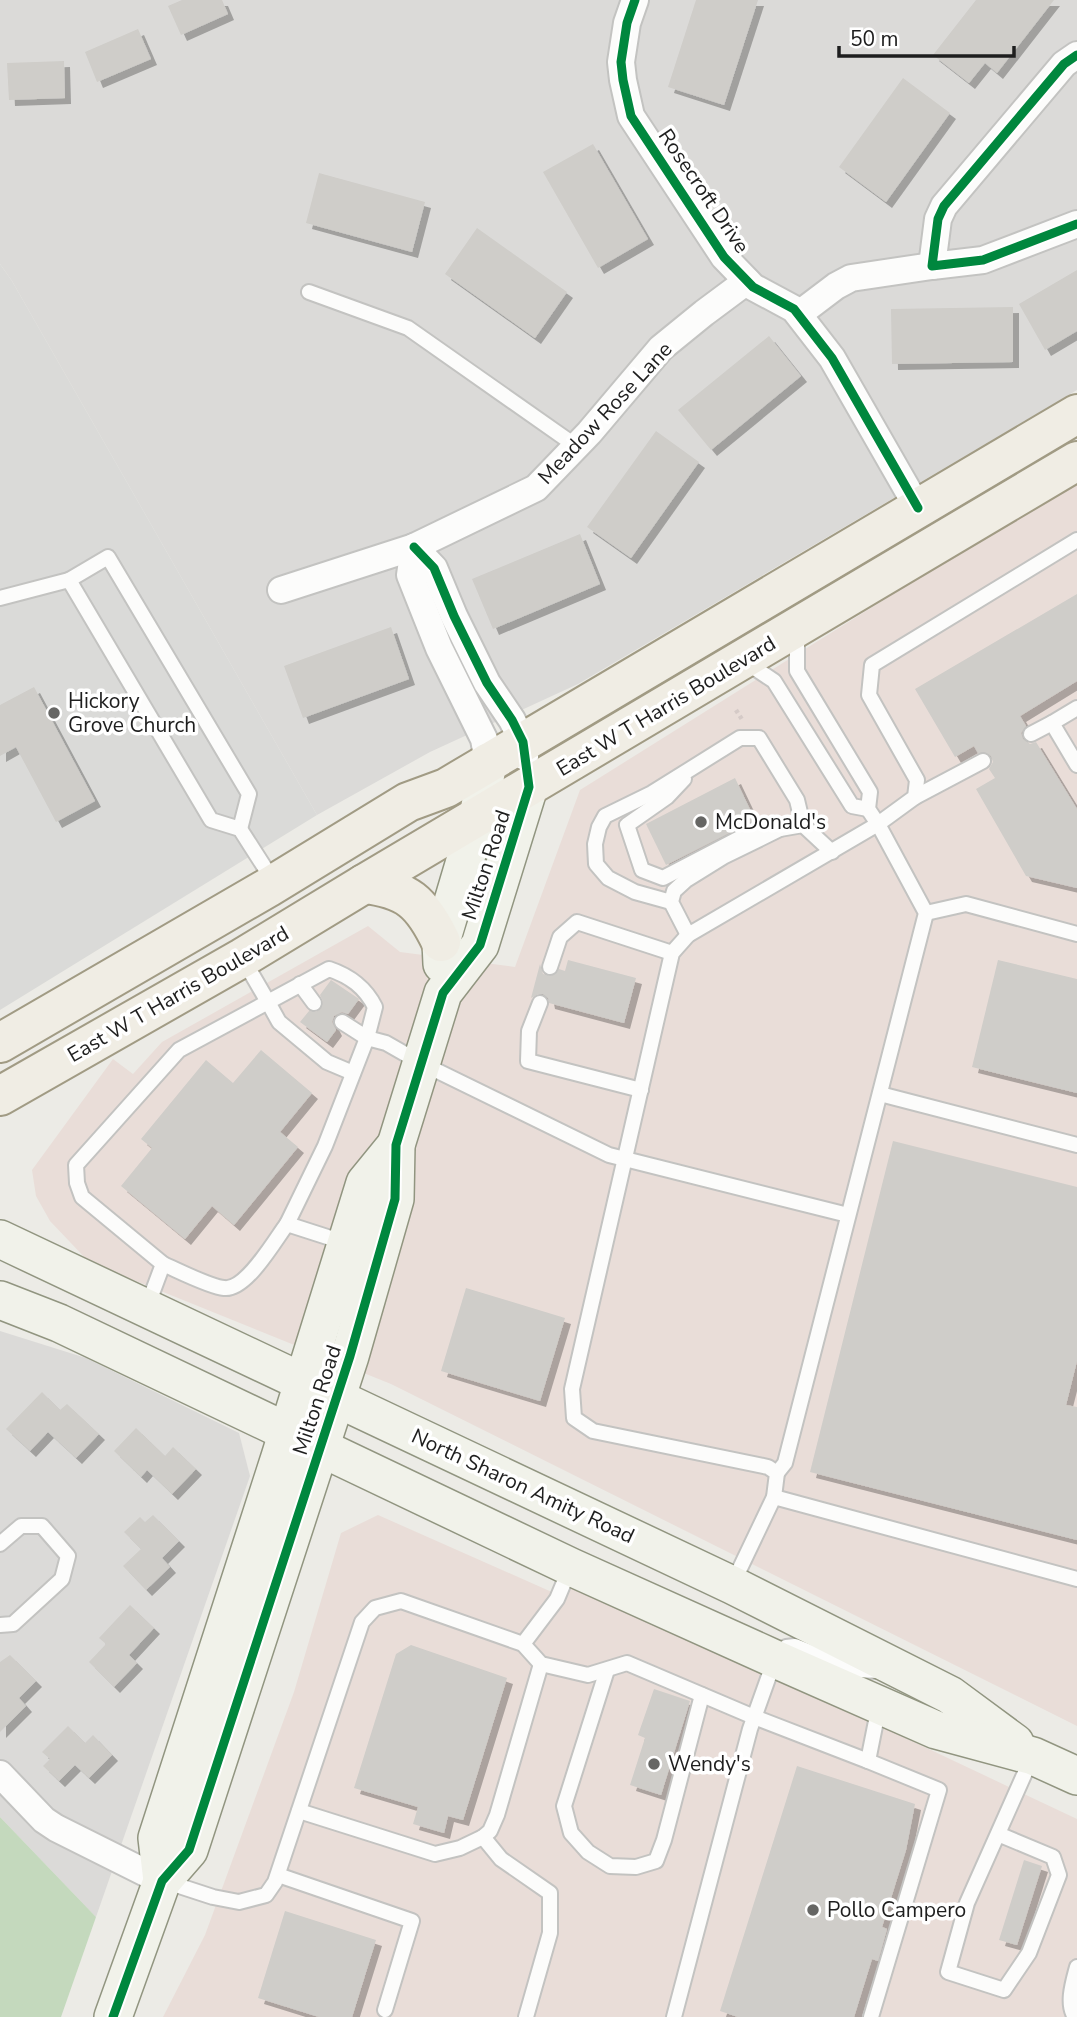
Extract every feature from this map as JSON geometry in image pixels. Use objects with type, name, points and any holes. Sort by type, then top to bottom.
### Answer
[{"type":"main road","name":"East W T Harris Boulevard","points":[[0,1043],[408,802],[446,788],[1077,414]]},
{"type":"main road","name":"East W T Harris Boulevard","points":[[0,1096],[242,958],[1077,461]]},
{"type":"main road","points":[[364,884],[383,886],[411,898],[424,909],[441,942]]},
{"type":"street","name":"Rosecroft Drive","points":[[635,0],[627,23],[621,62],[631,116],[724,257],[747,281],[767,296],[794,309],[832,358],[918,508]]},
{"type":"street","points":[[932,266],[938,219],[944,206],[1064,64],[1077,55]]},
{"type":"street","points":[[799,314],[851,278],[983,260],[1077,224]]},
{"type":"street","name":"Meadow Rose Lane","points":[[281,590],[414,547],[536,488],[661,348],[747,281]]},
{"type":"street","points":[[414,547],[434,568],[487,683],[523,742],[529,788]]},
{"type":"street","points":[[414,547],[410,575],[439,648],[484,739],[488,762]]},
{"type":"street","name":"Milton Road","points":[[113,2017],[162,1881],[189,1850],[336,1397],[395,1199],[396,1146],[443,993],[441,942],[478,817],[488,762]]},
{"type":"street","name":"Milton Road","points":[[443,993],[480,945],[529,788]]},
{"type":"street","name":"Milton Road","points":[[162,1881],[157,1838],[365,1183],[396,1146]]},
{"type":"street","name":"North Sharon Amity Road","points":[[0,1239],[732,1585],[950,1696],[1033,1756]]},
{"type":"street","name":"North Sharon Amity Road","points":[[0,1300],[59,1323],[570,1567],[775,1659],[936,1730],[1033,1756],[1077,1776]]},
{"type":"street","points":[[0,1774],[56,1828],[162,1881]]},
{"type":"lane","points":[[309,292],[408,328],[576,446]]},
{"type":"lane","points":[[915,797],[916,780],[869,695],[872,665],[1077,540]]},
{"type":"lane","points":[[0,598],[69,580],[108,557],[249,794],[240,829]]},
{"type":"lane","points":[[69,580],[211,820],[240,829],[275,883]]},
{"type":"lane","points":[[732,1585],[774,1497],[777,1473],[785,1463],[926,913],[868,809],[870,792],[797,671],[797,628]]},
{"type":"lane","points":[[743,660],[774,681],[852,806],[868,809]]},
{"type":"lane","points":[[1031,734],[1077,708]]},
{"type":"lane","points":[[1052,723],[1077,765]]},
{"type":"lane","points":[[671,902],[635,892],[608,878],[596,864],[595,844],[599,828],[605,816],[652,793],[740,738],[759,738],[797,800],[803,825],[832,852]]},
{"type":"lane","points":[[777,1473],[768,1467],[593,1431],[574,1418],[572,1389],[671,953],[688,935],[832,852],[915,797],[984,761]]},
{"type":"lane","points":[[697,765],[667,797],[628,825],[642,870],[663,878],[757,829],[803,825]]},
{"type":"lane","points":[[688,935],[671,902],[674,891],[686,880],[723,857],[780,829]]},
{"type":"lane","points":[[926,913],[966,904],[1077,934]]},
{"type":"lane","points":[[550,967],[561,937],[577,922],[671,953]]},
{"type":"lane","points":[[242,958],[279,1022],[327,1062],[353,1073]]},
{"type":"lane","points":[[329,969],[347,975],[368,993],[375,1007],[367,1038],[325,1146],[287,1224],[239,1285],[225,1289],[163,1264],[82,1197],[77,1183],[76,1166],[179,1050],[268,1002],[329,969]]},
{"type":"lane","points":[[300,984],[314,1003]]},
{"type":"lane","points":[[540,1003],[529,1031],[528,1062],[641,1090]]},
{"type":"lane","points":[[342,1022],[367,1038],[386,1043],[421,1063],[624,1160],[848,1215]]},
{"type":"lane","points":[[880,1094],[1077,1145]]},
{"type":"lane","points":[[287,1224],[346,1243]]},
{"type":"lane","points":[[146,1309],[163,1264]]},
{"type":"lane","points":[[774,1497],[1077,1579]]},
{"type":"lane","points":[[0,1545],[21,1527],[42,1526],[68,1556],[62,1579],[13,1624],[0,1625]]},
{"type":"lane","points":[[523,1644],[557,1599],[570,1567]]},
{"type":"lane","points":[[162,1881],[239,1902],[266,1895],[278,1875],[362,1622],[375,1608],[401,1601],[523,1644],[541,1664],[588,1675],[626,1663],[939,1790],[871,2017]]},
{"type":"lane","points":[[674,2017],[754,1717],[775,1659],[786,1647],[795,1646],[856,1670],[902,1671]]},
{"type":"lane","points":[[299,1811],[435,1854],[460,1848],[482,1837],[490,1831],[497,1815],[541,1664]]},
{"type":"lane","points":[[607,1670],[564,1806],[571,1833],[588,1852],[610,1866],[636,1867],[656,1861],[664,1840],[702,1695]]},
{"type":"lane","points":[[868,1761],[880,1705]]},
{"type":"lane","points":[[998,1834],[1053,1857],[1059,1875],[1029,1953],[1004,1990],[948,1972],[967,1903],[1033,1756]]},
{"type":"lane","points":[[482,1837],[500,1859],[550,1893],[550,1933],[526,2017]]},
{"type":"lane","points":[[278,1875],[412,1921],[385,2010]]},
{"type":"lane","points":[[1075,2017],[1071,2011],[1072,1988],[1077,1967]]},
{"type":"shaded area","points":[[0,0],[1077,0],[1077,390],[578,684],[430,752],[317,815],[0,264]]},
{"type":"shaded area","points":[[0,264],[317,815],[0,1010]]},
{"type":"shaded area","points":[[1077,479],[1077,1726],[391,1384],[89,1262],[50,1221],[36,1196],[32,1170],[113,1059],[133,1074],[162,1042],[368,926],[400,952],[515,967],[580,790]]},
{"type":"shaded area","points":[[0,1331],[86,1358],[239,1433],[250,1476],[96,1917],[0,1817]]},
{"type":"shaded area","points":[[378,1515],[554,1593],[558,1581],[596,1592],[1077,1819],[1077,2017],[163,2017],[205,1935],[294,1692],[341,1533]]},
{"type":"green space","points":[[0,1817],[96,1917],[61,2017],[0,2017]]},
{"type":"building","points":[[182,0],[222,0],[228,14],[181,35],[168,6]]},
{"type":"building","points":[[696,0],[758,0],[724,105],[668,87]]},
{"type":"building","points":[[976,0],[1054,0],[997,73],[985,63],[969,83],[933,55]]},
{"type":"building","points":[[138,29],[151,59],[97,82],[85,52]]},
{"type":"building","points":[[64,61],[65,98],[9,100],[7,63]]},
{"type":"building","points":[[903,78],[950,113],[886,202],[839,167]]},
{"type":"building","points":[[593,144],[648,239],[598,268],[543,172]]},
{"type":"building","points":[[319,173],[425,202],[412,252],[306,223]]},
{"type":"building","points":[[477,228],[567,292],[535,338],[445,274]]},
{"type":"building","points":[[1077,270],[1077,331],[1045,350],[1019,304]]},
{"type":"building","points":[[1013,307],[1013,362],[892,364],[891,309]]},
{"type":"building","points":[[769,336],[801,376],[711,450],[678,410]]},
{"type":"building","points":[[656,431],[699,462],[631,558],[587,527]]},
{"type":"building","points":[[580,534],[600,584],[493,629],[472,579]]},
{"type":"building","points":[[1077,594],[1077,681],[1020,716],[1026,726],[1021,733],[1023,739],[1030,744],[1036,742],[1077,809],[1077,888],[1026,876],[976,789],[995,778],[989,769],[993,762],[991,756],[984,752],[978,753],[974,746],[955,757],[915,689]]},
{"type":"building","points":[[391,627],[409,679],[303,718],[284,666]]},
{"type":"building","points":[[34,687],[95,801],[56,822],[16,747],[0,756],[0,705]]},
{"type":"building","name":"McDonald's","points":[[735,778],[755,820],[666,865],[646,824]]},
{"type":"building","points":[[568,960],[636,978],[624,1023],[549,1003],[543,994],[531,998],[540,964],[543,974],[551,976],[559,969],[565,971]]},
{"type":"building","points":[[998,960],[1077,979],[1077,1093],[972,1067]]},
{"type":"building","points":[[331,980],[359,999],[348,1014],[342,1012],[334,1016],[332,1022],[336,1030],[327,1042],[300,1022],[309,1011],[316,1012],[322,1007],[320,995]]},
{"type":"building","points":[[261,1050],[312,1093],[280,1132],[298,1147],[234,1225],[212,1206],[185,1239],[121,1186],[152,1148],[141,1139],[206,1060],[233,1083]]},
{"type":"building","points":[[893,1141],[1077,1187],[1077,1361],[1066,1405],[1077,1407],[1077,1540],[810,1472]]},
{"type":"building","points":[[466,1288],[565,1318],[540,1401],[441,1371]]},
{"type":"building","points":[[42,1392],[60,1410],[67,1404],[99,1434],[76,1458],[48,1432],[30,1451],[6,1429]]},
{"type":"building","points":[[136,1428],[165,1456],[173,1447],[196,1469],[172,1494],[147,1470],[141,1477],[114,1451]]},
{"type":"building","points":[[153,1515],[179,1541],[162,1558],[170,1567],[146,1590],[123,1566],[141,1549],[124,1532],[140,1517],[145,1522]]},
{"type":"building","points":[[130,1605],[154,1628],[129,1655],[137,1663],[114,1687],[89,1662],[106,1644],[99,1638]]},
{"type":"building","points":[[411,1645],[507,1678],[463,1820],[448,1816],[444,1833],[413,1824],[418,1807],[354,1788],[396,1654]]},
{"type":"building","points":[[10,1655],[36,1681],[19,1698],[26,1706],[0,1732],[0,1662]]},
{"type":"building","name":"Wendy's","points":[[654,1689],[690,1701],[661,1795],[630,1785],[645,1738],[638,1735]]},
{"type":"building","points":[[68,1726],[85,1743],[93,1735],[112,1755],[89,1778],[75,1765],[59,1781],[43,1766],[50,1759],[42,1752]]},
{"type":"building","points":[[797,1766],[915,1804],[906,1850],[882,1927],[887,1929],[878,1961],[872,1959],[854,2017],[738,2017],[720,2011]]},
{"type":"building","points":[[1024,1860],[1042,1866],[1017,1945],[999,1940]]},
{"type":"building","points":[[285,1911],[376,1940],[352,2017],[319,2017],[258,1998]]},
{"type":"cycle path","points":[[635,0],[627,23],[621,62],[631,116],[724,257],[753,287],[794,309],[832,358],[918,508]]},
{"type":"cycle path","points":[[1077,55],[1064,64],[944,206],[938,219],[932,266],[983,260],[1077,224]]},
{"type":"cycle path","points":[[113,2017],[162,1881],[189,1850],[350,1356],[395,1199],[396,1145],[443,993],[480,945],[529,787],[523,742],[487,683],[434,568],[414,547]]},
{"type":"place","name":"Hickory Grove Church","points":[[54,713]]},
{"type":"place","name":"McDonald's","points":[[701,822]]},
{"type":"place","name":"Wendy's","points":[[654,1764]]},
{"type":"place","name":"Pollo Campero","points":[[813,1910]]}]
